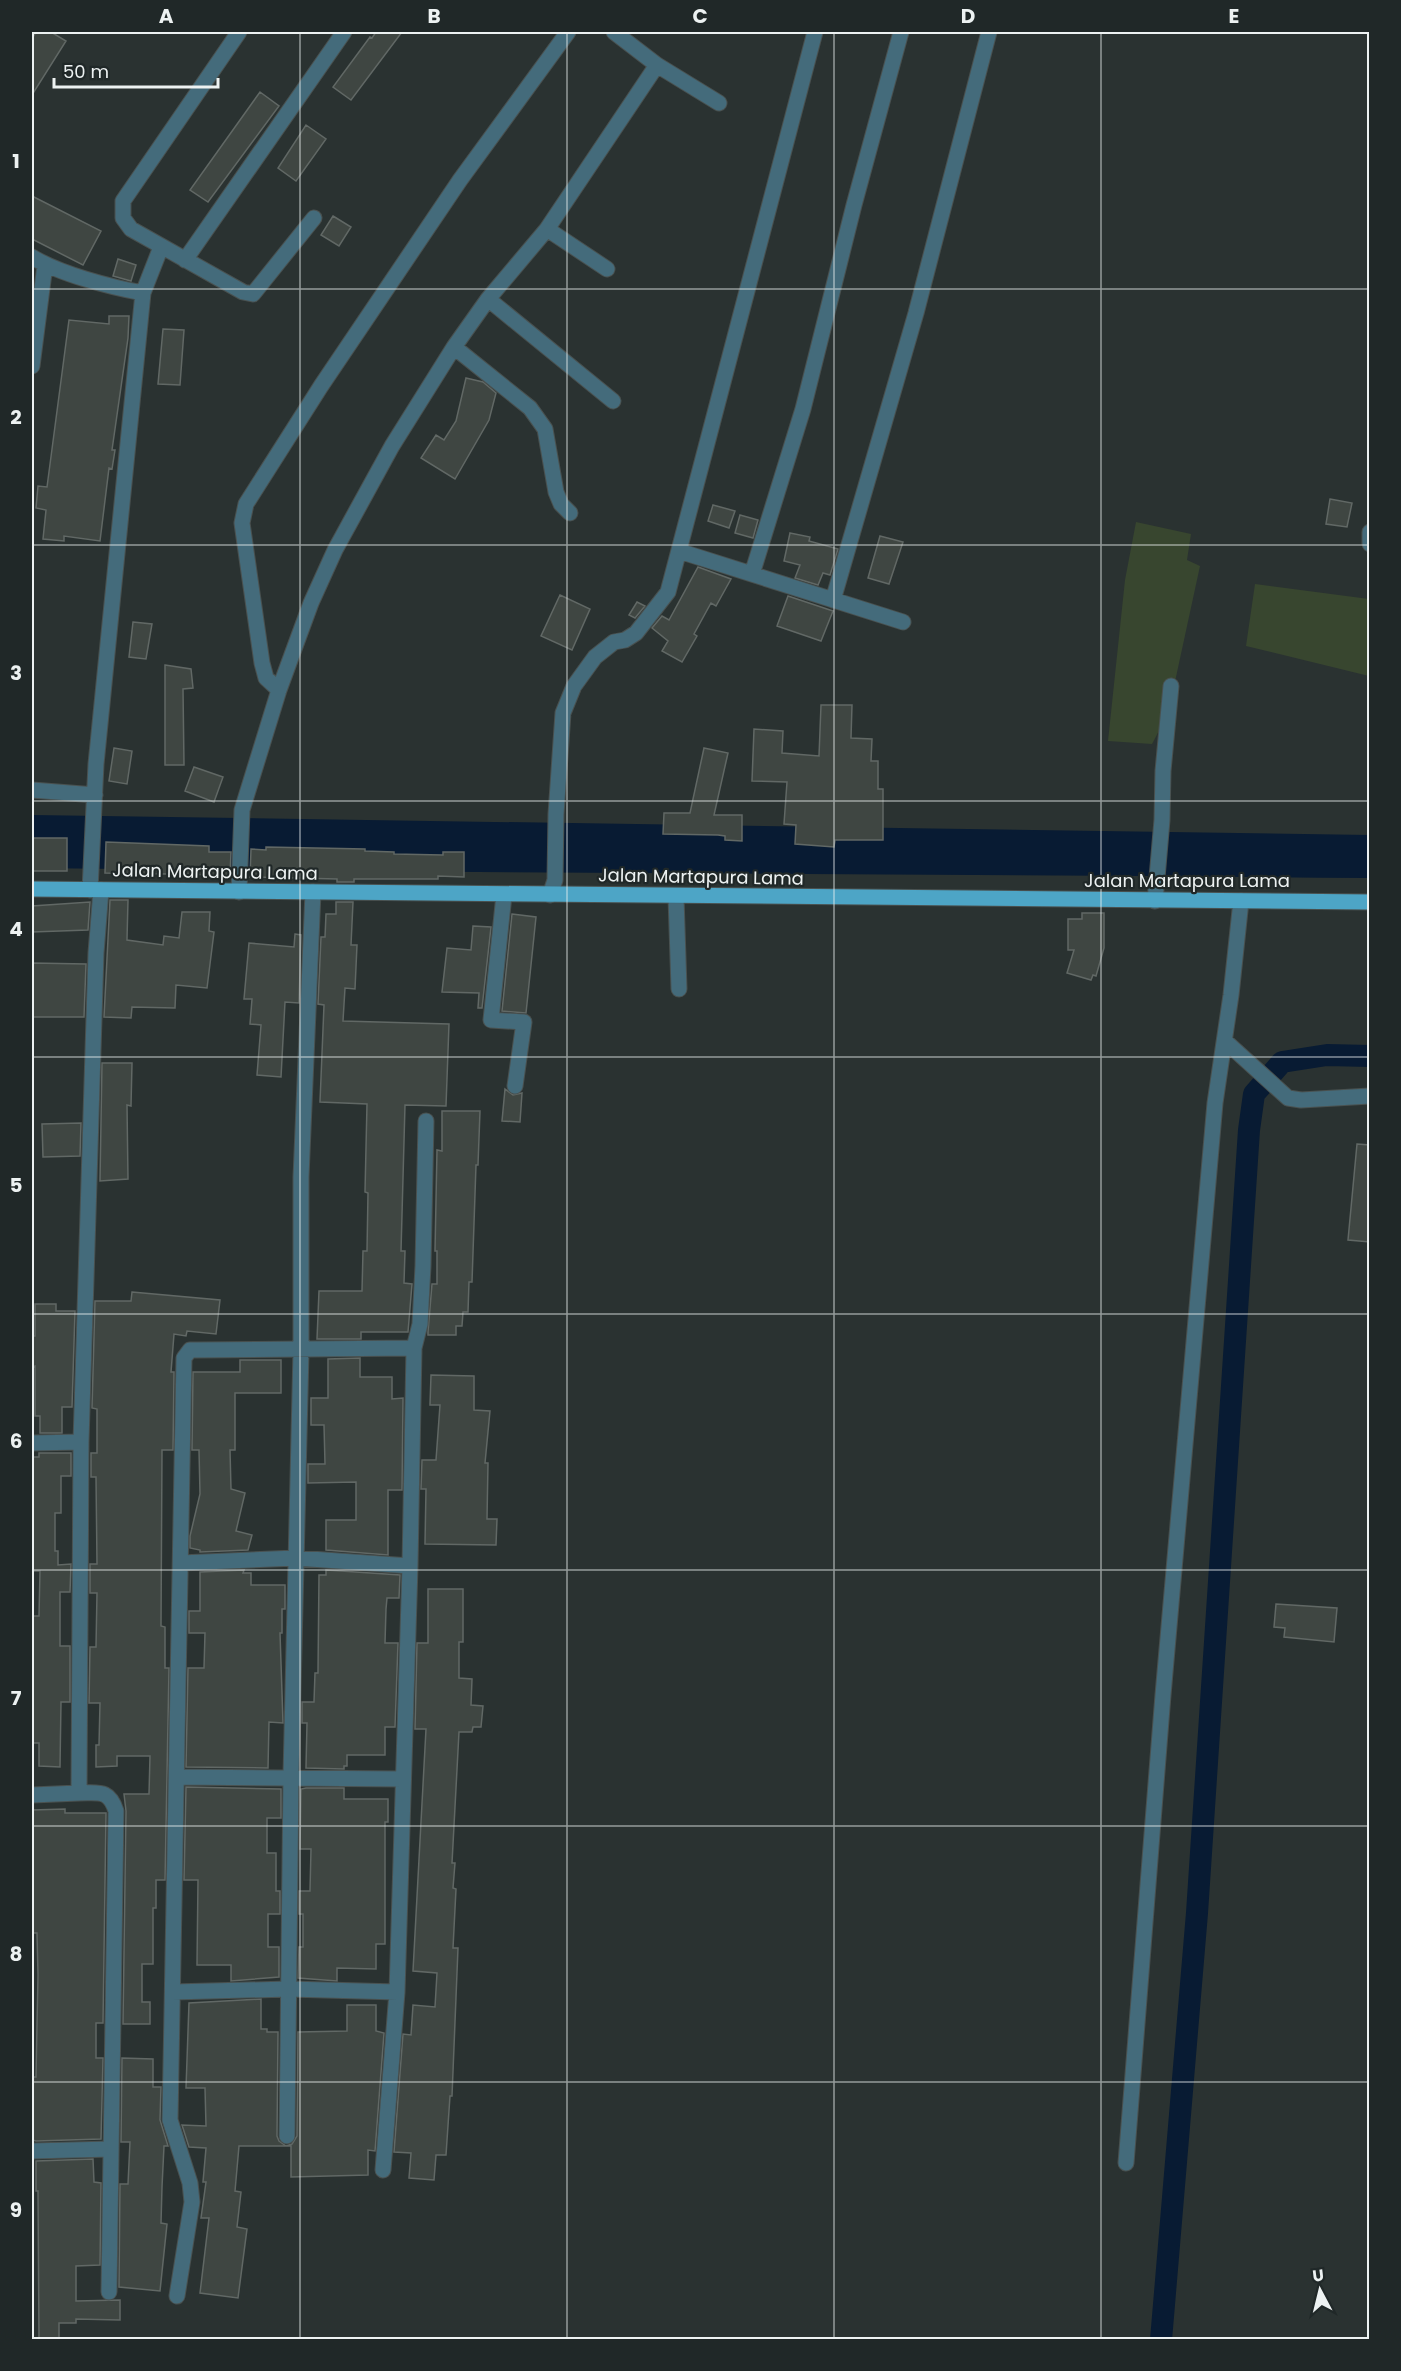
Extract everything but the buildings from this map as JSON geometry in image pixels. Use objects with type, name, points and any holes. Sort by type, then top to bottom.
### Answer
[{"type":"main road","name":"Jalan Martapura Lama","points":[[32,889],[94,885],[239,885],[313,892],[504,895],[1370,902]]},
{"type":"street","points":[[239,32],[123,201],[123,218],[130,229],[243,292],[253,294],[314,218]]},
{"type":"street","points":[[185,260],[344,32]]},
{"type":"street","points":[[279,690],[266,678],[262,663],[242,523],[246,504],[321,386],[460,180],[568,32]]},
{"type":"street","points":[[614,32],[657,65],[719,104]]},
{"type":"street","points":[[550,895],[555,880],[556,814],[563,713],[574,686],[595,657],[614,642],[625,640],[636,633],[668,592],[815,32]]},
{"type":"street","points":[[752,574],[803,410],[854,205],[901,32]]},
{"type":"street","points":[[832,600],[916,313],[989,32]]},
{"type":"street","points":[[239,885],[242,810],[279,690],[311,603],[335,550],[392,446],[454,347],[488,299],[547,229],[657,65]]},
{"type":"street","points":[[547,229],[607,269]]},
{"type":"street","points":[[79,1793],[81,1442],[96,953],[94,885],[96,764],[143,292],[161,247]]},
{"type":"street","points":[[32,257],[45,265],[124,289],[143,292]]},
{"type":"street","points":[[32,366],[45,265]]},
{"type":"street","points":[[488,299],[613,401]]},
{"type":"street","points":[[454,347],[530,408],[545,429],[556,492],[561,504],[570,513]]},
{"type":"street","points":[[1370,532],[1370,544]]},
{"type":"street","points":[[679,551],[903,622]]},
{"type":"street","points":[[1155,901],[1162,819],[1163,771],[1172,686]]},
{"type":"street","points":[[32,790],[95,800]]},
{"type":"street","points":[[287,2136],[291,1776],[301,1351],[301,1177],[313,892]]},
{"type":"street","points":[[504,895],[491,1020],[524,1022],[515,1086]]},
{"type":"street","points":[[676,897],[679,990]]},
{"type":"street","points":[[1126,2163],[1163,1695],[1215,1103],[1225,1041],[1241,902]]},
{"type":"street","points":[[1225,1041],[1288,1098],[1301,1101],[1370,1096]]},
{"type":"street","points":[[383,2169],[397,1992],[414,1348],[420,1324],[426,1121]]},
{"type":"street","points":[[177,2296],[192,2202],[190,2183],[170,2120],[185,1354],[190,1350],[301,1351],[414,1348]]},
{"type":"street","points":[[32,1443],[81,1442]]},
{"type":"street","points":[[181,1563],[296,1558],[410,1566]]},
{"type":"street","points":[[177,1777],[291,1776],[403,1779]]},
{"type":"street","points":[[32,1795],[103,1793],[112,1799],[116,1811],[109,2292]]},
{"type":"street","points":[[173,1992],[289,1989],[397,1992]]},
{"type":"street","points":[[32,2151],[111,2149]]},
{"type":"green space","points":[[1136,522],[1191,534],[1187,560],[1200,566],[1168,714],[1152,744],[1108,741],[1125,580]]},
{"type":"green space","points":[[1255,584],[1369,599],[1369,676],[1246,646]]},
{"type":"water","points":[[32,815],[1370,835],[1369,878],[32,868]]},
{"type":"waterway","points":[[1161,2340],[1197,1913],[1249,1130],[1254,1094],[1282,1062],[1327,1055],[1370,1056]]}]
